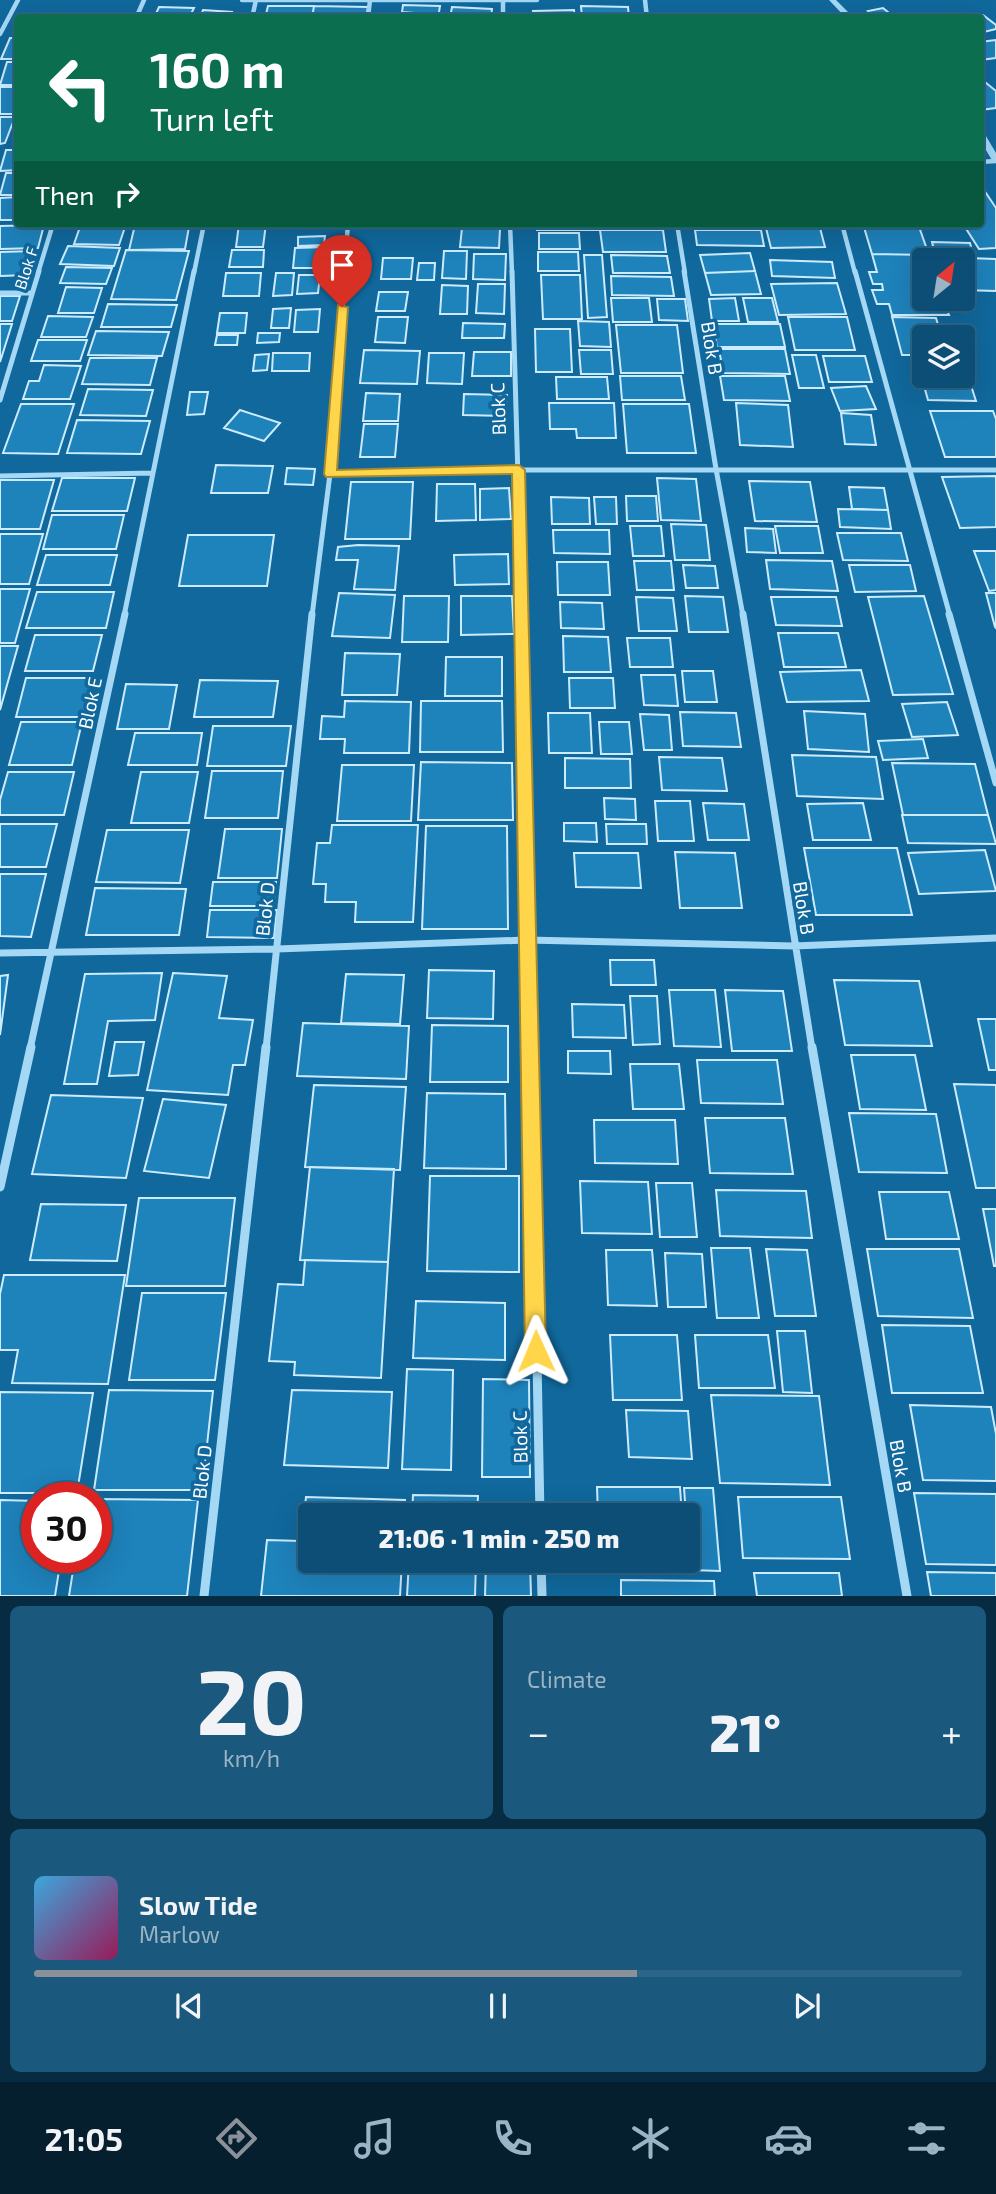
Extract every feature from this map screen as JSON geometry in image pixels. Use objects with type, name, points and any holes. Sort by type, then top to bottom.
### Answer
[{"type":"street","points":[[0,34],[18,0]]},
{"type":"street","points":[[242,0],[537,0]]},
{"type":"street","points":[[832,0],[847,14]]},
{"type":"street","points":[[984,138],[996,160]]},
{"type":"street","name":"Blok F","points":[[0,400],[4,377],[52,228]]},
{"type":"street","name":"Blok E","points":[[0,1187],[107,700],[203,228]]},
{"type":"street","name":"Blok D","points":[[204,1595],[277,949],[304,674],[330,474],[348,228]]},
{"type":"street","name":"Blok C","points":[[510,228],[519,470],[526,940],[540,1503]]},
{"type":"street","name":"Blok B","points":[[678,228],[716,469],[748,642],[794,946],[907,1595]]},
{"type":"street","points":[[843,228],[996,783]]},
{"type":"street","points":[[0,293],[30,293]]},
{"type":"street","points":[[330,474],[519,470],[996,470]]},
{"type":"street","points":[[0,475],[153,473]]},
{"type":"street","points":[[0,953],[277,949],[526,940],[794,946],[996,938]]},
{"type":"street","points":[[541,1573],[542,1595]]},
{"type":"building","points":[[403,5],[440,6],[439,14],[402,12]]},
{"type":"building","points":[[268,6],[314,6],[313,14],[266,14]]},
{"type":"building","points":[[314,6],[368,7],[367,14],[313,14]]},
{"type":"building","points":[[581,6],[628,7],[629,14],[582,14]]},
{"type":"building","points":[[159,7],[194,8],[191,14],[156,14]]},
{"type":"building","points":[[452,7],[492,9],[491,14],[451,14]]},
{"type":"building","points":[[883,8],[890,14],[871,14],[868,11]]},
{"type":"building","points":[[203,10],[232,12],[231,14],[202,14]]},
{"type":"building","points":[[574,10],[574,14],[533,14],[533,11]]},
{"type":"building","points":[[984,16],[996,25],[996,29],[984,32]]},
{"type":"building","points":[[10,38],[14,38],[14,59],[1,59]]},
{"type":"building","points":[[996,40],[996,58],[984,60],[984,42]]},
{"type":"building","points":[[7,62],[14,62],[14,85],[0,85]]},
{"type":"building","points":[[984,81],[996,91],[996,108],[984,110]]},
{"type":"building","points":[[0,87],[14,87],[14,114],[0,114]]},
{"type":"building","points":[[0,117],[14,117],[5,143],[0,144]]},
{"type":"building","points":[[6,150],[14,150],[14,170],[0,171]]},
{"type":"building","points":[[6,173],[14,173],[14,195],[0,195]]},
{"type":"building","points":[[984,190],[996,208],[996,248],[979,249],[966,228],[984,228]]},
{"type":"building","points":[[14,197],[14,220],[0,220],[0,198]]},
{"type":"building","points":[[0,226],[43,228],[38,248],[0,249]]},
{"type":"building","points":[[80,228],[125,228],[119,245],[74,244]]},
{"type":"building","points":[[189,228],[185,249],[129,250],[134,229]]},
{"type":"building","points":[[238,228],[265,228],[263,247],[236,247]]},
{"type":"building","points":[[462,228],[500,229],[499,248],[460,247]]},
{"type":"building","points":[[600,228],[600,230],[537,230]]},
{"type":"building","points":[[600,228],[639,230],[600,230]]},
{"type":"building","points":[[639,228],[663,230],[639,230]]},
{"type":"building","points":[[766,228],[820,228],[825,247],[771,248]]},
{"type":"building","points":[[864,228],[919,228],[927,248],[912,248],[912,255],[872,254]]},
{"type":"building","points":[[600,230],[663,230],[666,252],[603,252]]},
{"type":"building","points":[[695,230],[761,230],[764,246],[697,245]]},
{"type":"building","points":[[539,233],[579,233],[580,249],[539,249]]},
{"type":"building","points":[[325,236],[324,245],[298,246],[298,237]]},
{"type":"building","points":[[932,242],[970,243],[971,248],[934,248]]},
{"type":"building","points":[[68,246],[120,248],[114,266],[60,264]]},
{"type":"building","points":[[327,247],[325,268],[293,268],[295,248]]},
{"type":"building","points":[[126,250],[189,251],[176,300],[111,299]]},
{"type":"building","points":[[232,250],[264,250],[263,267],[229,267]]},
{"type":"building","points":[[34,251],[28,275],[0,276],[0,252]]},
{"type":"building","points":[[444,251],[467,251],[466,279],[442,278]]},
{"type":"building","points":[[538,252],[578,252],[579,271],[538,271]]},
{"type":"building","points":[[750,253],[755,271],[705,273],[700,255]]},
{"type":"building","points":[[474,254],[506,254],[505,280],[473,279]]},
{"type":"building","points":[[872,254],[912,255],[912,312],[948,312],[949,315],[892,315],[889,304],[877,304],[872,290],[883,290],[882,284],[873,284],[869,272],[877,272]]},
{"type":"building","points":[[584,255],[602,255],[607,317],[588,318]]},
{"type":"building","points":[[611,255],[667,256],[670,273],[613,273]]},
{"type":"building","points":[[383,258],[413,258],[411,279],[381,279]]},
{"type":"building","points":[[975,258],[996,259],[996,291],[975,290]]},
{"type":"building","points":[[770,260],[832,262],[835,278],[772,276]]},
{"type":"building","points":[[419,263],[435,263],[434,280],[417,280]]},
{"type":"building","points":[[66,267],[112,268],[106,284],[60,283]]},
{"type":"building","points":[[755,271],[761,294],[711,295],[705,273]]},
{"type":"building","points":[[226,273],[261,273],[259,296],[223,296]]},
{"type":"building","points":[[276,273],[294,273],[292,295],[273,296]]},
{"type":"building","points":[[299,275],[320,275],[318,293],[297,294]]},
{"type":"building","points":[[541,275],[580,275],[582,319],[543,319]]},
{"type":"building","points":[[611,276],[671,277],[674,296],[612,295]]},
{"type":"building","points":[[837,283],[846,314],[779,315],[771,284]]},
{"type":"building","points":[[478,284],[505,284],[504,314],[476,313]]},
{"type":"building","points":[[442,285],[468,286],[467,314],[440,314]]},
{"type":"building","points":[[66,287],[102,288],[94,313],[58,313]]},
{"type":"building","points":[[379,292],[408,292],[405,311],[376,311]]},
{"type":"building","points":[[0,296],[20,296],[12,321],[0,321]]},
{"type":"building","points":[[611,298],[649,298],[652,322],[613,322]]},
{"type":"building","points":[[735,298],[739,321],[712,321],[709,299]]},
{"type":"building","points":[[743,298],[772,298],[778,322],[748,322]]},
{"type":"building","points":[[657,299],[685,299],[688,321],[659,320]]},
{"type":"building","points":[[108,304],[177,305],[171,327],[101,327]]},
{"type":"building","points":[[291,308],[289,328],[271,328],[273,309]]},
{"type":"building","points":[[320,309],[318,332],[294,332],[296,310]]},
{"type":"building","points":[[220,313],[247,313],[245,333],[217,333]]},
{"type":"building","points":[[48,316],[93,317],[86,337],[41,337]]},
{"type":"building","points":[[378,317],[408,317],[405,343],[375,342]]},
{"type":"building","points":[[788,317],[847,317],[855,350],[795,350]]},
{"type":"building","points":[[892,317],[936,318],[938,325],[912,325],[912,355],[902,355]]},
{"type":"building","points":[[578,321],[609,322],[611,347],[580,346]]},
{"type":"building","points":[[463,323],[505,324],[504,338],[462,338]]},
{"type":"building","points":[[0,324],[12,324],[0,362]]},
{"type":"building","points":[[713,324],[780,324],[785,347],[717,347]]},
{"type":"building","points":[[616,325],[677,325],[683,373],[621,373]]},
{"type":"building","points":[[535,329],[570,329],[572,372],[536,372]]},
{"type":"building","points":[[96,331],[169,332],[162,356],[88,355]]},
{"type":"building","points":[[258,333],[280,333],[279,342],[257,343]]},
{"type":"building","points":[[217,335],[238,335],[237,345],[215,345]]},
{"type":"building","points":[[38,340],[87,340],[80,361],[31,361]]},
{"type":"building","points":[[719,349],[785,349],[790,374],[723,373]]},
{"type":"building","points":[[364,350],[420,351],[417,384],[360,383]]},
{"type":"building","points":[[579,350],[611,350],[613,374],[581,374]]},
{"type":"building","points":[[474,352],[511,352],[511,376],[472,376]]},
{"type":"building","points":[[273,353],[310,353],[309,371],[272,371]]},
{"type":"building","points":[[429,353],[464,353],[462,384],[427,383]]},
{"type":"building","points":[[269,354],[267,370],[253,371],[255,355]]},
{"type":"building","points":[[792,355],[816,355],[824,388],[799,388]]},
{"type":"building","points":[[823,356],[865,356],[872,382],[829,382]]},
{"type":"building","points":[[90,358],[157,358],[150,385],[82,384]]},
{"type":"building","points":[[44,365],[81,366],[70,399],[23,399],[29,381],[39,381]]},
{"type":"building","points":[[620,376],[681,376],[685,400],[622,400]]},
{"type":"building","points":[[720,376],[785,376],[790,401],[724,400]]},
{"type":"building","points":[[556,377],[607,377],[609,399],[557,399]]},
{"type":"building","points":[[866,386],[876,409],[840,411],[831,388]]},
{"type":"building","points":[[925,388],[972,388],[976,401],[928,400]]},
{"type":"building","points":[[88,389],[153,390],[146,416],[80,415]]},
{"type":"building","points":[[190,392],[208,392],[204,414],[187,415]]},
{"type":"building","points":[[366,393],[400,394],[398,421],[363,421]]},
{"type":"building","points":[[464,394],[507,395],[506,416],[463,415]]},
{"type":"building","points":[[549,403],[614,403],[616,438],[577,438],[576,429],[550,429]]},
{"type":"building","points":[[736,403],[788,405],[793,447],[740,445]]},
{"type":"building","points":[[21,404],[74,404],[58,454],[3,453]]},
{"type":"building","points":[[623,404],[689,404],[696,453],[627,453]]},
{"type":"building","points":[[240,410],[280,423],[264,441],[224,428]]},
{"type":"building","points":[[930,411],[993,411],[996,419],[996,457],[945,457]]},
{"type":"building","points":[[841,413],[871,415],[876,445],[845,444]]},
{"type":"building","points":[[77,420],[150,421],[141,454],[67,453]]},
{"type":"building","points":[[364,424],[398,424],[395,457],[360,457]]},
{"type":"building","points":[[216,465],[273,466],[268,493],[211,493]]},
{"type":"building","points":[[287,468],[315,469],[313,485],[285,484]]},
{"type":"building","points":[[996,476],[996,527],[960,528],[942,477]]},
{"type":"building","points":[[62,478],[135,478],[127,511],[52,511]]},
{"type":"building","points":[[657,478],[696,479],[701,521],[661,520]]},
{"type":"building","points":[[0,480],[54,480],[40,529],[0,529]]},
{"type":"building","points":[[749,481],[810,482],[817,522],[755,521]]},
{"type":"building","points":[[351,482],[413,482],[410,539],[345,539]]},
{"type":"building","points":[[437,484],[475,484],[476,520],[436,521]]},
{"type":"building","points":[[849,487],[884,488],[888,510],[852,509]]},
{"type":"building","points":[[509,488],[511,519],[480,520],[480,489]]},
{"type":"building","points":[[626,496],[656,496],[658,521],[627,521]]},
{"type":"building","points":[[551,497],[589,498],[590,524],[552,524]]},
{"type":"building","points":[[594,497],[616,497],[617,524],[596,524]]},
{"type":"building","points":[[838,509],[888,510],[891,529],[840,527]]},
{"type":"building","points":[[52,515],[124,515],[116,549],[43,549]]},
{"type":"building","points":[[671,524],[706,525],[710,560],[675,560]]},
{"type":"building","points":[[630,526],[661,526],[664,556],[633,556]]},
{"type":"building","points":[[775,526],[818,526],[823,553],[780,553]]},
{"type":"building","points":[[745,528],[773,529],[776,553],[747,552]]},
{"type":"building","points":[[553,530],[609,530],[610,554],[554,553]]},
{"type":"building","points":[[837,533],[901,533],[908,561],[843,560]]},
{"type":"building","points":[[0,534],[43,534],[29,584],[0,584]]},
{"type":"building","points":[[188,535],[274,535],[267,586],[179,586]]},
{"type":"building","points":[[399,546],[395,590],[354,589],[358,560],[336,560],[338,547]]},
{"type":"building","points":[[974,551],[996,551],[996,590],[989,591]]},
{"type":"building","points":[[508,554],[509,584],[455,585],[454,555]]},
{"type":"building","points":[[46,555],[117,555],[110,585],[37,585]]},
{"type":"building","points":[[766,560],[832,561],[838,591],[770,589]]},
{"type":"building","points":[[634,561],[671,561],[674,590],[637,590]]},
{"type":"building","points":[[557,562],[608,562],[610,595],[558,595]]},
{"type":"building","points":[[683,565],[715,566],[718,588],[686,588]]},
{"type":"building","points":[[849,565],[910,565],[916,591],[855,592]]},
{"type":"building","points":[[0,589],[30,589],[15,643],[0,643]]},
{"type":"building","points":[[37,592],[114,592],[106,628],[26,628]]},
{"type":"building","points":[[339,593],[395,595],[390,638],[332,636]]},
{"type":"building","points":[[986,593],[996,593],[996,628],[995,627]]},
{"type":"building","points":[[404,596],[449,596],[448,642],[402,642]]},
{"type":"building","points":[[461,596],[512,596],[514,634],[461,635]]},
{"type":"building","points":[[685,596],[723,597],[728,632],[689,632]]},
{"type":"building","points":[[924,596],[953,694],[893,695],[868,597]]},
{"type":"building","points":[[636,597],[673,598],[677,631],[639,631]]},
{"type":"building","points":[[771,597],[836,597],[842,626],[776,625]]},
{"type":"building","points":[[560,602],[602,603],[604,629],[561,628]]},
{"type":"building","points":[[778,633],[838,633],[846,667],[784,667]]},
{"type":"building","points":[[35,635],[102,635],[93,671],[25,671]]},
{"type":"building","points":[[563,636],[608,637],[611,672],[564,672]]},
{"type":"building","points":[[627,638],[670,638],[673,667],[630,667]]},
{"type":"building","points":[[0,646],[18,646],[0,710]]},
{"type":"building","points":[[345,653],[400,654],[397,695],[342,695]]},
{"type":"building","points":[[446,657],[502,657],[502,696],[445,696]]},
{"type":"building","points":[[861,670],[869,701],[787,702],[780,672]]},
{"type":"building","points":[[682,671],[713,671],[717,702],[685,702]]},
{"type":"building","points":[[641,675],[675,675],[678,706],[644,705]]},
{"type":"building","points":[[26,678],[92,678],[83,717],[16,717]]},
{"type":"building","points":[[569,678],[613,678],[615,708],[570,708]]},
{"type":"building","points":[[200,680],[278,681],[273,717],[194,717]]},
{"type":"building","points":[[126,684],[177,685],[169,729],[117,729]]},
{"type":"building","points":[[345,701],[411,702],[409,753],[344,753],[345,739],[320,739],[322,716],[344,717]]},
{"type":"building","points":[[421,701],[502,701],[503,752],[420,752]]},
{"type":"building","points":[[947,702],[958,735],[912,737],[902,704]]},
{"type":"building","points":[[804,711],[865,714],[869,752],[808,749]]},
{"type":"building","points":[[680,712],[736,713],[741,747],[683,746]]},
{"type":"building","points":[[548,713],[590,713],[592,753],[549,753]]},
{"type":"building","points":[[640,714],[669,715],[672,750],[644,750]]},
{"type":"building","points":[[21,722],[82,722],[72,765],[9,765]]},
{"type":"building","points":[[599,722],[629,722],[632,754],[601,754]]},
{"type":"building","points":[[213,726],[291,726],[286,766],[207,766]]},
{"type":"building","points":[[135,733],[202,733],[197,765],[128,765]]},
{"type":"building","points":[[923,739],[928,758],[883,760],[878,741]]},
{"type":"building","points":[[792,755],[876,757],[883,799],[797,796]]},
{"type":"building","points":[[659,757],[722,758],[727,791],[662,790]]},
{"type":"building","points":[[565,758],[630,759],[631,788],[565,788]]},
{"type":"building","points":[[421,762],[512,763],[513,820],[418,820]]},
{"type":"building","points":[[892,763],[975,764],[988,815],[903,815]]},
{"type":"building","points":[[342,765],[414,765],[411,821],[337,821]]},
{"type":"building","points":[[212,771],[283,771],[278,818],[205,818]]},
{"type":"building","points":[[8,772],[74,772],[64,815],[0,815],[0,800]]},
{"type":"building","points":[[141,772],[198,772],[189,823],[131,823]]},
{"type":"building","points":[[604,798],[635,799],[636,820],[605,819]]},
{"type":"building","points":[[655,801],[690,801],[694,841],[658,841]]},
{"type":"building","points":[[703,803],[744,804],[749,840],[708,840]]},
{"type":"building","points":[[863,803],[871,840],[813,840],[807,804]]},
{"type":"building","points":[[902,815],[988,815],[996,844],[908,843]]},
{"type":"building","points":[[564,823],[596,823],[597,842],[564,841]]},
{"type":"building","points":[[0,824],[57,824],[46,867],[0,867]]},
{"type":"building","points":[[606,824],[646,824],[647,844],[607,844]]},
{"type":"building","points":[[332,825],[418,825],[413,922],[355,922],[356,902],[325,902],[326,884],[313,884],[317,843],[330,843]]},
{"type":"building","points":[[426,826],[507,826],[508,929],[422,929]]},
{"type":"building","points":[[225,829],[282,829],[277,878],[218,878]]},
{"type":"building","points":[[107,830],[189,830],[180,883],[96,882]]},
{"type":"building","points":[[804,848],[897,848],[912,915],[816,915]]},
{"type":"building","points":[[985,850],[996,891],[919,894],[908,853]]},
{"type":"building","points":[[675,852],[735,853],[742,908],[680,908]]},
{"type":"building","points":[[574,853],[638,853],[641,888],[576,887]]},
{"type":"building","points":[[0,874],[46,874],[31,937],[0,936]]},
{"type":"building","points":[[213,882],[276,882],[274,906],[210,906]]},
{"type":"building","points":[[95,888],[186,889],[179,935],[86,935]]},
{"type":"building","points":[[210,910],[277,910],[274,938],[207,937]]},
{"type":"building","points":[[610,960],[654,960],[656,985],[611,985]]},
{"type":"building","points":[[429,970],[494,971],[493,1019],[427,1018]]},
{"type":"building","points":[[162,973],[155,1020],[108,1021],[97,1084],[64,1084],[85,974]]},
{"type":"building","points":[[173,973],[227,976],[219,1018],[253,1020],[245,1065],[233,1065],[228,1095],[147,1090]]},
{"type":"building","points":[[346,974],[404,975],[400,1024],[341,1023]]},
{"type":"building","points":[[8,975],[0,1035],[0,976]]},
{"type":"building","points":[[834,980],[919,981],[932,1046],[845,1045]]},
{"type":"building","points":[[669,990],[715,990],[721,1047],[674,1046]]},
{"type":"building","points":[[725,990],[783,991],[792,1051],[732,1051]]},
{"type":"building","points":[[630,996],[657,996],[660,1044],[633,1045]]},
{"type":"building","points":[[572,1004],[624,1005],[626,1038],[573,1037]]},
{"type":"building","points":[[978,1019],[996,1019],[996,1070],[989,1070]]},
{"type":"building","points":[[303,1023],[409,1026],[406,1079],[297,1076]]},
{"type":"building","points":[[432,1025],[508,1026],[508,1082],[430,1082]]},
{"type":"building","points":[[115,1042],[144,1042],[138,1075],[109,1076]]},
{"type":"building","points":[[568,1051],[610,1051],[611,1074],[568,1073]]},
{"type":"building","points":[[851,1055],[915,1055],[926,1110],[860,1109]]},
{"type":"building","points":[[697,1060],[777,1060],[783,1104],[701,1103]]},
{"type":"building","points":[[630,1064],[679,1064],[684,1109],[633,1109]]},
{"type":"building","points":[[954,1084],[996,1085],[996,1188],[976,1188]]},
{"type":"building","points":[[314,1085],[406,1087],[400,1170],[305,1167]]},
{"type":"building","points":[[427,1093],[505,1094],[506,1169],[424,1168]]},
{"type":"building","points":[[51,1095],[143,1098],[126,1178],[32,1174]]},
{"type":"building","points":[[163,1099],[226,1105],[209,1178],[144,1171]]},
{"type":"building","points":[[849,1113],[936,1114],[947,1173],[859,1172]]},
{"type":"building","points":[[705,1118],[785,1118],[793,1174],[710,1173]]},
{"type":"building","points":[[594,1120],[675,1120],[678,1164],[595,1163]]},
{"type":"building","points":[[310,1167],[394,1169],[388,1262],[300,1260]]},
{"type":"building","points":[[430,1176],[519,1176],[519,1272],[427,1271]]},
{"type":"building","points":[[580,1181],[648,1182],[652,1234],[582,1233]]},
{"type":"building","points":[[656,1183],[692,1183],[697,1237],[660,1237]]},
{"type":"building","points":[[716,1190],[806,1191],[812,1238],[720,1236]]},
{"type":"building","points":[[879,1192],[949,1192],[959,1239],[886,1239]]},
{"type":"building","points":[[139,1198],[235,1198],[225,1286],[126,1286]]},
{"type":"building","points":[[41,1204],[126,1205],[117,1261],[30,1260]]},
{"type":"building","points":[[983,1209],[996,1209],[996,1266],[994,1266]]},
{"type":"building","points":[[711,1248],[750,1248],[759,1318],[717,1318]]},
{"type":"building","points":[[766,1249],[807,1250],[816,1316],[775,1316]]},
{"type":"building","points":[[867,1249],[959,1249],[973,1318],[878,1316]]},
{"type":"building","points":[[606,1250],[652,1250],[657,1306],[608,1305]]},
{"type":"building","points":[[665,1253],[702,1254],[706,1307],[668,1307]]},
{"type":"building","points":[[305,1260],[388,1262],[381,1378],[294,1375],[295,1362],[269,1361],[278,1284],[303,1285]]},
{"type":"building","points":[[4,1275],[125,1275],[108,1384],[12,1383],[18,1350],[0,1350],[0,1294]]},
{"type":"building","points":[[142,1293],[226,1293],[215,1380],[129,1380]]},
{"type":"building","points":[[416,1301],[505,1303],[505,1360],[413,1358]]},
{"type":"building","points":[[882,1325],[970,1326],[983,1393],[892,1393]]},
{"type":"building","points":[[777,1331],[805,1331],[812,1393],[783,1392]]},
{"type":"building","points":[[610,1335],[677,1335],[682,1400],[613,1400]]},
{"type":"building","points":[[695,1335],[768,1335],[775,1388],[699,1388]]},
{"type":"building","points":[[407,1369],[453,1370],[451,1470],[402,1469]]},
{"type":"building","points":[[483,1379],[529,1380],[530,1477],[482,1477]]},
{"type":"building","points":[[109,1390],[213,1391],[202,1490],[112,1490],[112,1482],[95,1482]]},
{"type":"building","points":[[292,1390],[392,1392],[388,1468],[284,1465]]},
{"type":"building","points":[[0,1392],[93,1393],[79,1482],[21,1482],[21,1493],[0,1493]]},
{"type":"building","points":[[711,1395],[819,1396],[830,1485],[720,1483]]},
{"type":"building","points":[[910,1405],[991,1407],[996,1434],[996,1481],[923,1480]]},
{"type":"building","points":[[626,1410],[688,1411],[692,1459],[629,1457]]},
{"type":"building","points":[[597,1487],[680,1487],[681,1503],[598,1503]]},
{"type":"building","points":[[684,1488],[713,1488],[720,1571],[700,1570],[700,1503],[685,1503]]},
{"type":"building","points":[[914,1493],[996,1494],[996,1565],[926,1564]]},
{"type":"building","points":[[413,1495],[478,1496],[478,1503],[413,1503]]},
{"type":"building","points":[[306,1497],[405,1500],[405,1503],[305,1503]]},
{"type":"building","points":[[738,1497],[841,1497],[850,1559],[743,1558]]},
{"type":"building","points":[[112,1499],[198,1500],[187,1596],[69,1596],[73,1573],[112,1573]]},
{"type":"building","points":[[0,1500],[21,1501],[21,1573],[59,1573],[55,1596],[0,1596]]},
{"type":"building","points":[[267,1540],[298,1541],[298,1573],[401,1573],[400,1596],[261,1596]]},
{"type":"building","points":[[927,1572],[996,1573],[996,1596],[931,1596]]},
{"type":"building","points":[[408,1573],[476,1573],[475,1596],[407,1596]]},
{"type":"building","points":[[486,1573],[530,1573],[531,1596],[485,1596]]},
{"type":"building","points":[[754,1573],[839,1573],[842,1596],[757,1596]]},
{"type":"building","points":[[621,1580],[714,1581],[715,1596],[621,1596]]},
{"type":"route","points":[[342,307],[330,474],[519,470],[536,1351]]}]
